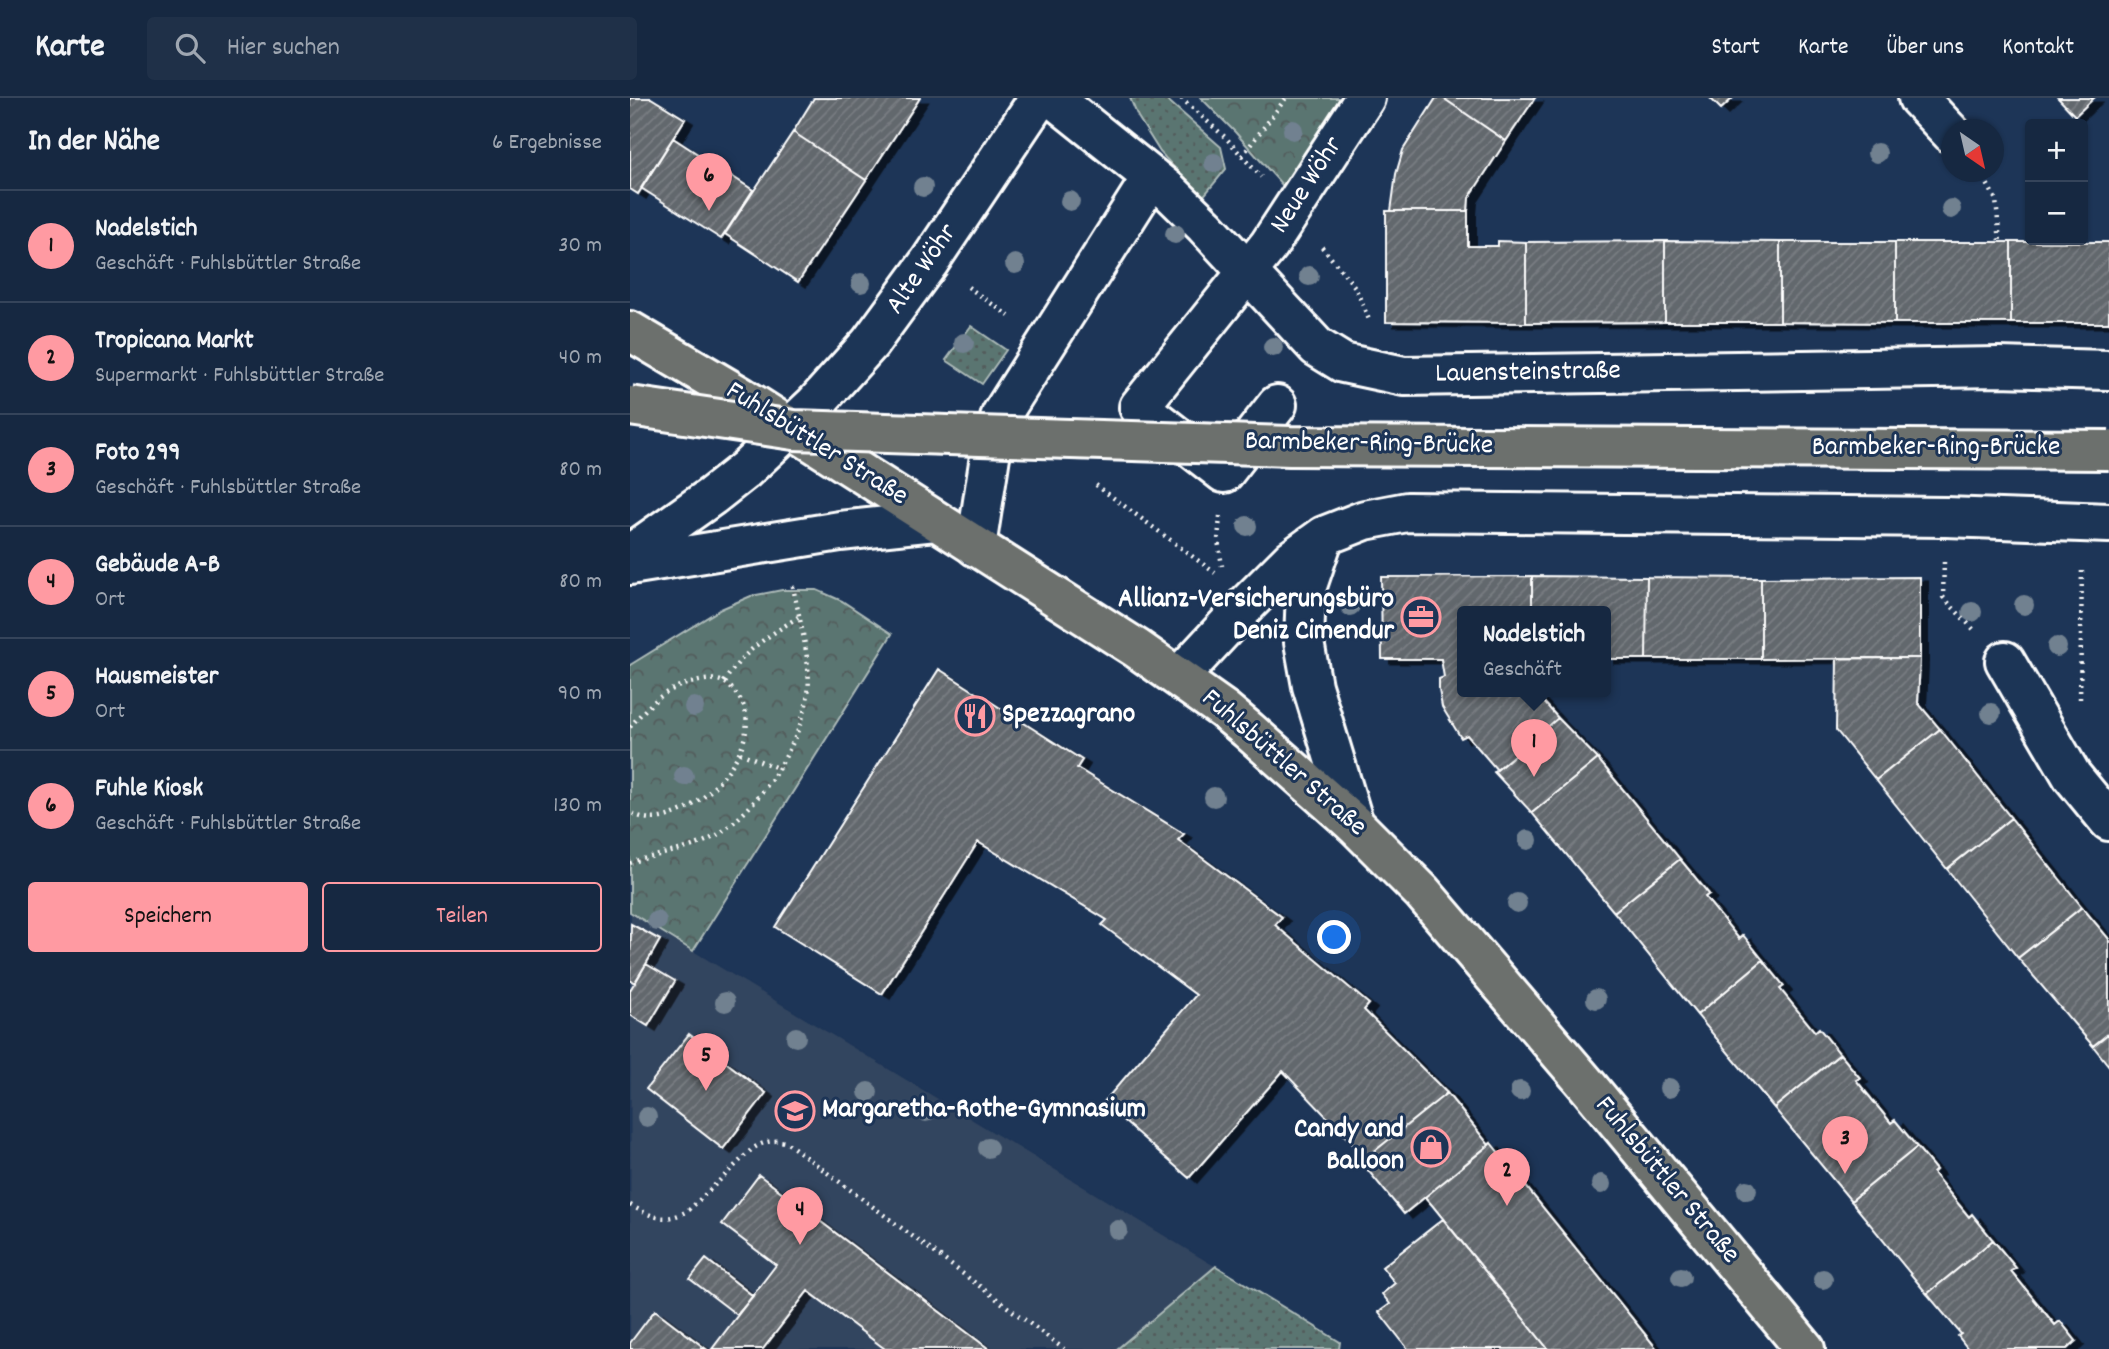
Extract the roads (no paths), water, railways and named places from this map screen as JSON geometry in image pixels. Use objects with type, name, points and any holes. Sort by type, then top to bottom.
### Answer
[{"type":"main road","name":"Fuhlsbüttler Straße","points":[[630,331],[742,397],[1180,677],[1224,710],[1354,824],[1422,892],[1587,1085],[1805,1349]]},
{"type":"main road","name":"Barmbeker-Ring-Brücke","points":[[630,407],[794,430],[1277,446],[2109,450]]},
{"type":"street","name":"Alte Wöhr","points":[[630,554],[728,484],[815,404],[870,343],[930,261],[1038,98]]},
{"type":"street","name":"Lauensteinstraße","points":[[1053,98],[1152,177],[1205,226],[1287,317],[1317,346],[1343,363],[1404,376],[1998,367],[2109,370]]},
{"type":"street","name":"Neue Wöhr","points":[[1277,405],[1224,473],[1139,407],[1269,245],[1366,98]]},
{"type":"street","points":[[1918,98],[1941,123]]},
{"type":"street","points":[[976,547],[990,456],[1001,415],[1152,177]]},
{"type":"street","points":[[1180,677],[1236,591],[1292,559],[1324,536],[1365,520],[1407,512],[1946,517],[2096,523]]},
{"type":"street","points":[[630,565],[840,531],[935,521]]},
{"type":"street","points":[[1324,536],[1306,589],[1304,642],[1312,686],[1354,824]]},
{"type":"street","points":[[2005,661],[2072,776],[2109,821]]},
{"type":"place","name":"Fuhle Kiosk","points":[[709,211]]},
{"type":"place","name":"Allianz-Versicherungsbüro Deniz Cimendur","points":[[1421,617]]},
{"type":"place","name":"Spezzagrano","points":[[975,716]]},
{"type":"place","name":"Nadelstich","points":[[1534,777]]},
{"type":"place","name":"Hausmeister","points":[[706,1091]]},
{"type":"place","name":"Margaretha-Rothe-Gymnasium","points":[[795,1111]]},
{"type":"place","name":"Candy and Balloon","points":[[1431,1147]]},
{"type":"place","name":"Foto 299","points":[[1845,1174]]},
{"type":"place","name":"Tropicana Markt","points":[[1507,1206]]},
{"type":"place","name":"Gebäude A-B","points":[[800,1245]]}]
